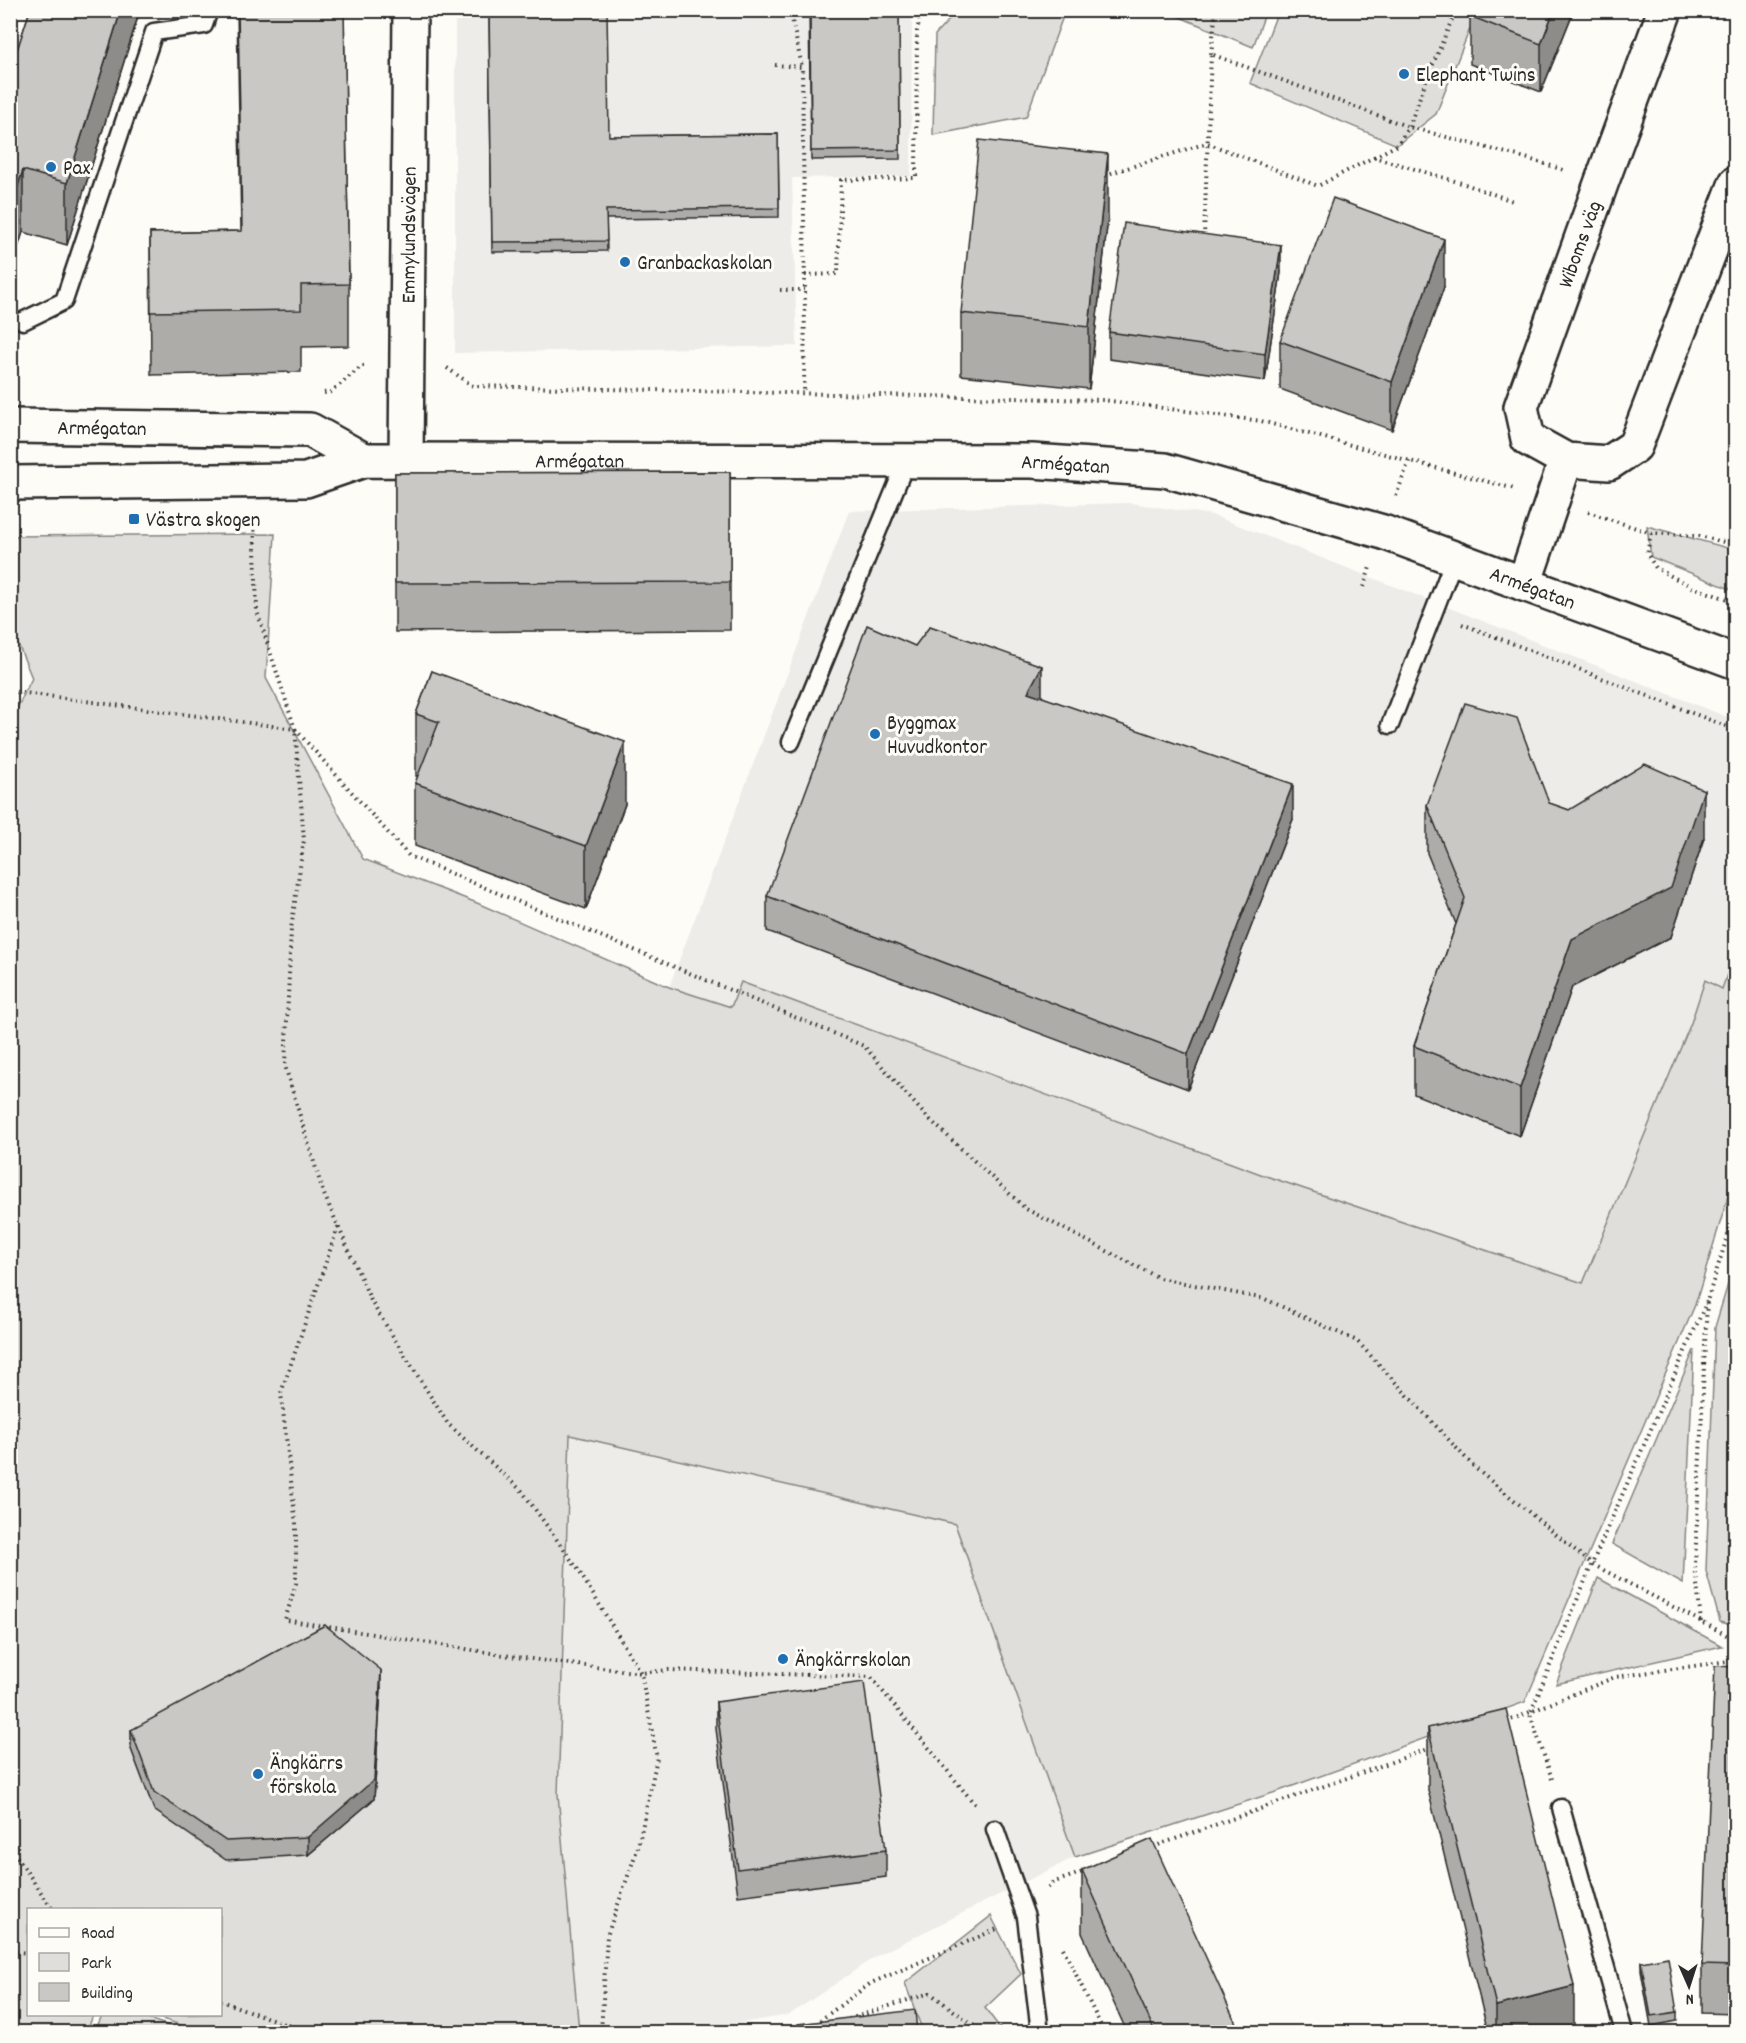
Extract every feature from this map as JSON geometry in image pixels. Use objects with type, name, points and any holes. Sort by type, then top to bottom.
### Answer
[{"type":"street","name":"Emmylundsvägen","points":[[406,460],[410,10]]},
{"type":"street","name":"Wiboms väg","points":[[1665,10],[1521,407],[1528,439],[1566,460],[1609,463],[1635,446],[1736,183]]},
{"type":"street","name":"Armégatan","points":[[10,426],[310,430],[364,460]]},
{"type":"street","name":"Armégatan","points":[[10,483],[306,480],[364,460],[1032,461],[1165,470],[1383,532],[1736,662]]},
{"type":"street","points":[[1524,584],[1566,460]]},
{"type":"lane","points":[[22,321],[64,301],[154,32],[204,25],[209,10]]},
{"type":"lane","points":[[791,742],[907,460]]},
{"type":"lane","points":[[1390,725],[1455,557]]},
{"type":"lane","points":[[1561,1808],[1624,2032]]},
{"type":"lane","points":[[995,1829],[1026,1917],[1040,2032]]},
{"type":"path","points":[[790,10],[802,67],[806,290],[804,394]]},
{"type":"path","points":[[805,275],[838,274],[841,180],[916,178],[917,31],[920,18],[925,10]]},
{"type":"path","points":[[1204,238],[1211,54],[1216,10]]},
{"type":"path","points":[[1097,177],[1207,143],[1318,186],[1397,145],[1409,127],[1456,10]]},
{"type":"path","points":[[1211,54],[1409,127],[1602,181]]},
{"type":"path","points":[[775,65],[802,67]]},
{"type":"path","points":[[1374,157],[1513,201]]},
{"type":"path","points":[[780,290],[806,290]]},
{"type":"path","points":[[254,480],[257,611],[295,729],[304,840],[291,929],[285,1066],[323,1192],[372,1303],[448,1424],[522,1491],[578,1568],[641,1673],[657,1758],[638,1846],[608,1936],[601,2032]]},
{"type":"path","points":[[1651,533],[1647,554],[1656,568],[1692,587],[1736,602]]},
{"type":"path","points":[[1433,612],[1736,730]]},
{"type":"path","points":[[10,691],[295,729],[409,856],[864,1046],[925,1115],[1026,1209],[1159,1278],[1265,1299],[1357,1341],[1475,1468],[1592,1563],[1736,1640]]},
{"type":"path","points":[[1561,1808],[1530,1713],[1592,1563],[1707,1301],[1736,1209]]},
{"type":"path","points":[[338,1226],[281,1394],[296,1524],[296,1582],[285,1620],[516,1657],[641,1673],[668,1670],[871,1677],[995,1829]]},
{"type":"path","points":[[1701,1623],[1695,1565],[1707,1301]]},
{"type":"path","points":[[1496,1725],[1615,1677],[1736,1660]]},
{"type":"path","points":[[1152,1848],[1441,1745]]},
{"type":"path","points":[[10,1847],[52,1908]]},
{"type":"path","points":[[812,2026],[871,1983],[1026,1917],[1052,1883],[1096,1867]]},
{"type":"path","points":[[1026,1917],[1062,1947],[1104,2032]]},
{"type":"path","points":[[10,1951],[27,1953]]},
{"type":"path","points":[[839,2022],[930,1993],[982,2032]]},
{"type":"path","points":[[222,2002],[309,2032]]},
{"type":"path","points":[[1695,2032],[1736,2027]]},
{"type":"shaded area","name":"Granbackaskolan","points":[[455,11],[912,11],[911,176],[792,178],[797,346],[455,353]]},
{"type":"shaded area","points":[[1130,503],[1212,515],[1735,720],[1735,951],[1721,989],[1705,980],[1691,1023],[1584,1283],[1266,1176],[742,982],[731,1007],[669,987],[849,511]]},
{"type":"shaded area","name":"Ängkärrskolan","points":[[570,1434],[955,1524],[1075,1857],[878,1955],[789,2015],[687,2032],[579,2032],[558,1794]]},
{"type":"green space","points":[[958,10],[1065,11],[1026,117],[933,135],[935,35]]},
{"type":"green space","points":[[1165,11],[1266,11],[1253,47]]},
{"type":"green space","points":[[1278,11],[1477,11],[1436,114],[1397,145],[1250,83]]},
{"type":"green space","points":[[1647,526],[1735,550],[1735,591],[1651,557]]},
{"type":"green space","points":[[275,534],[266,678],[363,859],[477,903],[669,987],[731,1007],[741,982],[1266,1176],[1583,1283],[1691,1023],[1705,980],[1722,989],[1735,951],[1735,1174],[1695,1305],[1525,1702],[1279,1791],[1075,1857],[955,1524],[570,1435],[558,1794],[579,2032],[202,2032],[153,2016],[222,2016],[222,1908],[27,1908],[27,2016],[93,2016],[87,2032],[11,2032],[10,723],[32,678],[11,627],[11,536]]},
{"type":"green space","points":[[1735,1261],[1735,1626],[1720,1622],[1706,1571],[1715,1327]]},
{"type":"green space","points":[[1694,1350],[1683,1584],[1612,1544]]},
{"type":"green space","points":[[1598,1578],[1722,1646],[1556,1684]]},
{"type":"green space","points":[[991,1916],[1021,1974],[985,2008],[1003,2032],[923,2032],[905,1983]]},
{"type":"green space","points":[[102,2016],[140,2016],[187,2032],[95,2032]]},
{"type":"building","name":"Pax","points":[[30,10],[121,10],[67,183],[23,170],[10,210],[10,72]]},
{"type":"building","points":[[238,10],[344,10],[349,284],[301,285],[301,310],[151,312],[150,233],[242,231]]},
{"type":"building","points":[[489,10],[607,10],[609,136],[778,134],[779,208],[606,210],[607,241],[492,242]]},
{"type":"building","points":[[810,10],[899,10],[900,150],[811,151]]},
{"type":"building","points":[[1472,10],[1554,10],[1541,44],[1470,16]]},
{"type":"building","points":[[979,140],[1108,154],[1089,327],[961,313]]},
{"type":"building","points":[[1333,198],[1444,239],[1392,382],[1280,341]]},
{"type":"building","points":[[1124,223],[1281,245],[1265,354],[1109,332]]},
{"type":"building","points":[[730,472],[730,582],[395,583],[395,473]]},
{"type":"building","points":[[867,625],[915,646],[930,626],[1042,666],[1028,692],[1293,784],[1188,1054],[767,896]]},
{"type":"building","points":[[432,671],[625,742],[586,846],[415,783],[439,722],[416,714]]},
{"type":"building","points":[[1465,703],[1517,718],[1549,803],[1569,810],[1645,764],[1704,790],[1671,888],[1572,939],[1520,1088],[1414,1046],[1465,898],[1427,805]]},
{"type":"building","name":"Ängkärrs förskola","points":[[325,1625],[381,1670],[374,1780],[308,1837],[226,1841],[154,1792],[131,1730]]},
{"type":"building","points":[[1715,1666],[1736,1667],[1736,1966],[1702,1965]]},
{"type":"building","points":[[864,1682],[886,1850],[738,1869],[716,1702]]},
{"type":"building","points":[[1506,1709],[1574,1986],[1496,2006],[1428,1728]]},
{"type":"building","points":[[1152,1839],[1240,2032],[1155,2032],[1082,1870]]},
{"type":"building","points":[[1668,1957],[1677,2012],[1651,2016],[1641,1962]]},
{"type":"building","points":[[915,2010],[917,2032],[799,2032],[798,2024]]},
{"type":"place","name":"Elephant Twins","points":[[1404,74]]},
{"type":"place","name":"Pax","points":[[51,167]]},
{"type":"place","name":"Granbackaskolan","points":[[625,262]]},
{"type":"place","name":"Västra skogen","points":[[134,519]]},
{"type":"place","name":"Byggmax Huvudkontor","points":[[875,734]]},
{"type":"place","name":"Ängkärrskolan","points":[[783,1659]]},
{"type":"place","name":"Ängkärrs förskola","points":[[258,1774]]}]
